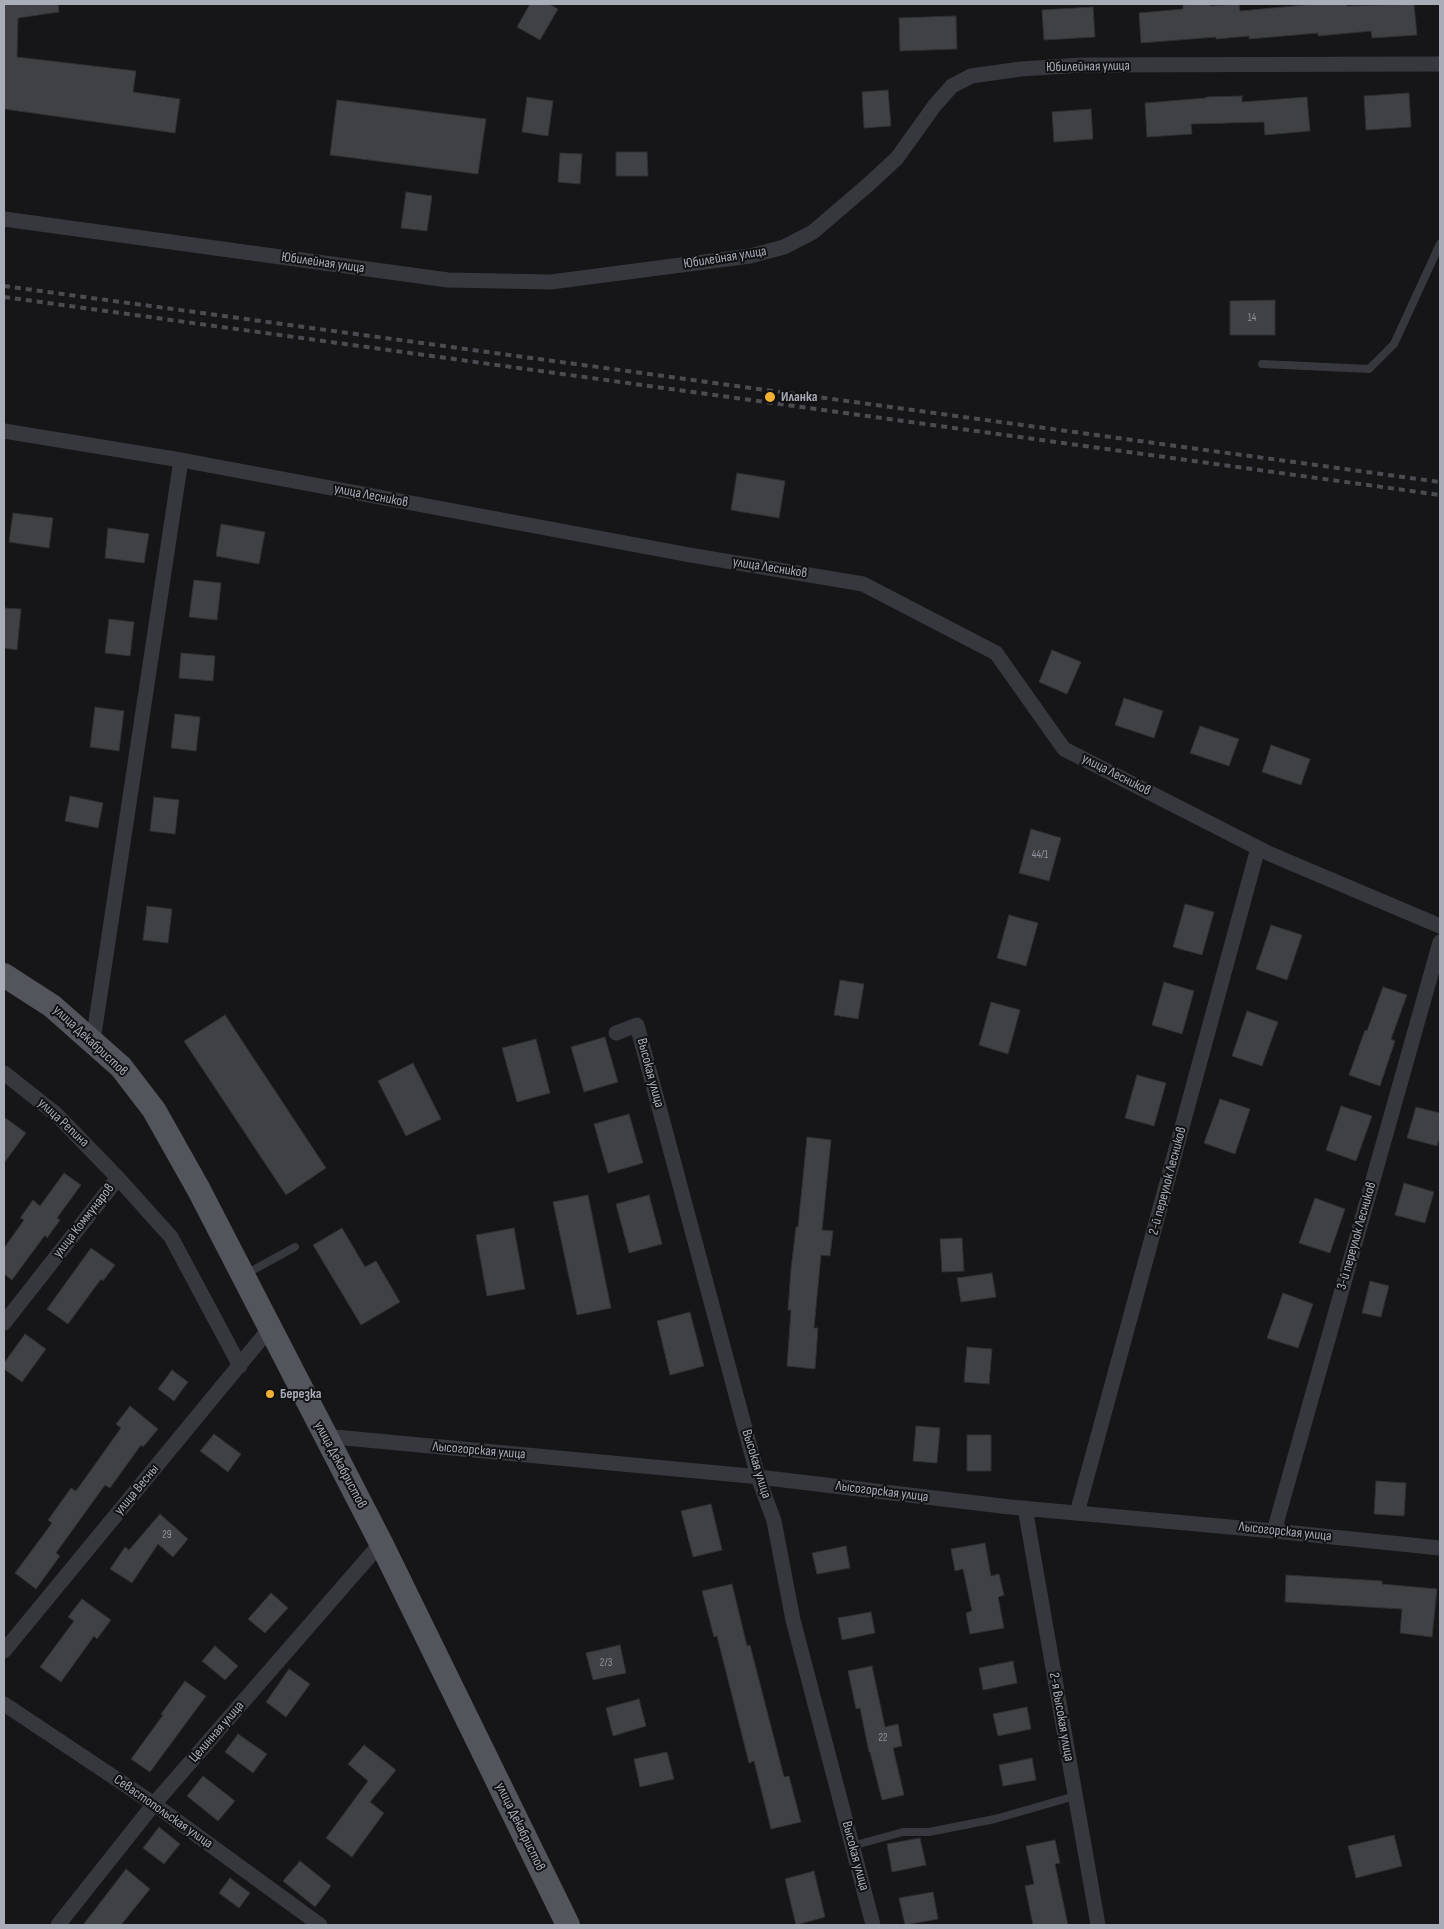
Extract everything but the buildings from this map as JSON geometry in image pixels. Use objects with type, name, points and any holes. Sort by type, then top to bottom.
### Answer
[{"type":"main road","name":"улица Декабристов","points":[[4,975],[52,1006],[93,1041],[121,1067],[154,1110],[199,1190],[324,1436],[381,1543],[568,1925]]},
{"type":"street","name":"Юбилейная улица","points":[[4,219],[448,280],[551,282],[750,256],[784,247],[813,232],[869,184],[897,158],[935,105],[952,86],[970,76],[1021,69],[1082,65],[1440,64]]},
{"type":"street","name":"улица Лесников","points":[[4,431],[182,460],[680,554],[863,584],[996,653],[1064,749],[1258,848],[1440,926]]},
{"type":"street","points":[[93,1041],[182,460]]},
{"type":"street","name":"2-й переулок Лесников","points":[[1077,1513],[1258,848]]},
{"type":"street","name":"3-й переулок Лесников","points":[[1274,1530],[1440,942]]},
{"type":"street","name":"Высокая улица","points":[[616,1033],[638,1025],[758,1477],[774,1521],[794,1620],[873,1925]]},
{"type":"street","name":"улица Репина","points":[[4,1073],[56,1114],[118,1178]]},
{"type":"street","name":"улица Коммунаров","points":[[4,1323],[118,1178],[171,1237],[240,1366]]},
{"type":"street","name":"улица Весны","points":[[4,1651],[270,1328]]},
{"type":"street","name":"Лысогорская улица","points":[[324,1436],[758,1477],[1025,1508],[1274,1530],[1440,1548]]},
{"type":"street","name":"2-я Высокая улица","points":[[1025,1508],[1098,1925]]},
{"type":"street","name":"Целинная улица","points":[[58,1925],[154,1804],[381,1543]]},
{"type":"street","name":"Севастопольская улица","points":[[4,1704],[154,1804],[320,1925]]},
{"type":"lane","points":[[1262,364],[1369,369],[1394,344],[1440,244]]},
{"type":"lane","points":[[243,1276],[295,1247]]},
{"type":"lane","points":[[852,1846],[903,1832],[929,1832],[995,1819],[1075,1796]]},
{"type":"railway","points":[[4,286],[1440,482]]},
{"type":"railway","points":[[4,297],[1440,495]]},
{"type":"place","name":"Иланка","points":[[770,397]]},
{"type":"place","name":"Березка","points":[[270,1394]]}]
